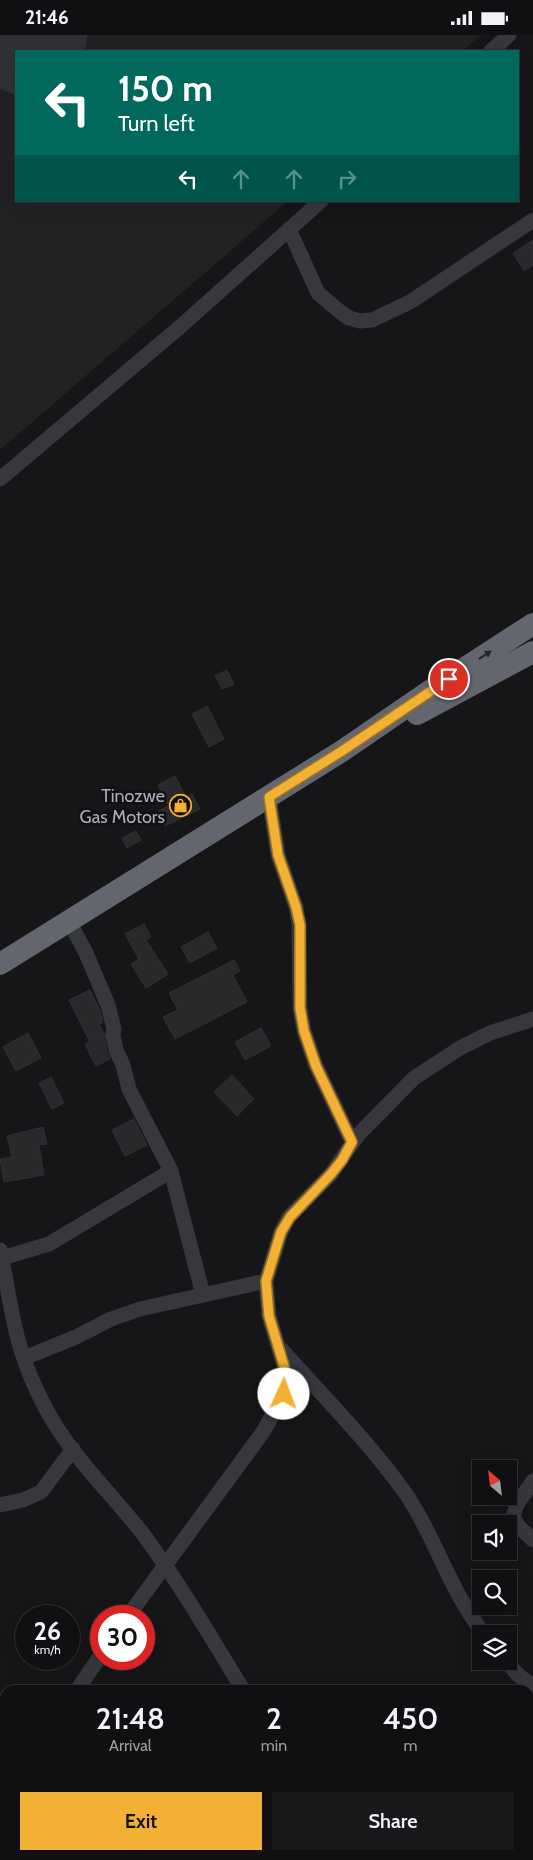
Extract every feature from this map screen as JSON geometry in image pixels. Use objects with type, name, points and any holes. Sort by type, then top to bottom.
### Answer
[{"type":"highway","points":[[0,964],[342,751],[434,688],[533,624]]},
{"type":"highway","points":[[342,751],[453,696],[533,652]]},
{"type":"street","points":[[492,50],[509,35]]},
{"type":"street","points":[[0,479],[181,326],[320,202]]},
{"type":"street","points":[[290,229],[318,293],[339,311],[350,318],[360,321],[372,320],[410,302],[533,220]]},
{"type":"street","points":[[269,797],[278,855],[296,907],[300,925],[300,1008],[304,1031],[316,1066],[352,1142]]},
{"type":"street","points":[[69,921],[86,953],[108,1005],[114,1029],[113,1035],[116,1050],[123,1065],[130,1089],[171,1171],[203,1295]]},
{"type":"street","points":[[136,1605],[263,1432],[284,1394],[286,1379],[269,1316],[266,1281],[281,1232],[290,1217],[331,1174],[342,1160],[352,1142],[368,1124],[414,1078],[460,1048],[490,1033],[533,1019]]},
{"type":"street","points":[[171,1171],[136,1190],[58,1239],[49,1243],[1,1254],[21,1349],[46,1410],[108,1495],[141,1533],[165,1565],[186,1595],[240,1685]]},
{"type":"street","points":[[24,1358],[140,1309],[266,1281]]},
{"type":"street","points":[[278,1346],[354,1429],[406,1494],[427,1531],[460,1599],[478,1625]]},
{"type":"street","points":[[0,1505],[23,1501],[41,1492],[73,1449]]},
{"type":"street","points":[[533,1481],[517,1504],[513,1517],[519,1527],[533,1540]]},
{"type":"street","points":[[80,1685],[91,1670]]},
{"type":"street","points":[[514,1670],[532,1685]]},
{"type":"shaded area","points":[[0,35],[481,35],[463,50],[15,50],[15,202],[287,202],[0,450]]},
{"type":"building","points":[[533,240],[533,265],[524,271],[513,253]]},
{"type":"building","points":[[227,670],[234,684],[222,689],[215,676]]},
{"type":"building","points":[[207,706],[224,739],[209,747],[192,714]]},
{"type":"building","points":[[175,776],[186,797],[192,794],[200,809],[165,826],[158,811],[169,806],[158,785]]},
{"type":"building","points":[[136,831],[141,840],[127,848],[122,838]]},
{"type":"building","points":[[144,924],[151,937],[146,940],[168,974],[146,988],[131,964],[139,959],[125,934]]},
{"type":"building","points":[[208,932],[217,948],[190,963],[181,947]]},
{"type":"building","points":[[234,960],[240,971],[233,975],[247,1002],[175,1039],[163,1017],[178,1010],[169,993]]},
{"type":"building","points":[[90,990],[99,1008],[103,1022],[99,1024],[104,1033],[110,1059],[96,1066],[85,1044],[90,1042],[69,1000]]},
{"type":"building","points":[[261,1028],[271,1046],[245,1060],[235,1042]]},
{"type":"building","points":[[28,1033],[41,1058],[16,1071],[3,1047]]},
{"type":"building","points":[[232,1075],[254,1099],[237,1116],[214,1092]]},
{"type":"building","points":[[51,1077],[64,1103],[52,1109],[39,1083]]},
{"type":"building","points":[[134,1119],[147,1145],[125,1156],[112,1130]]},
{"type":"building","points":[[43,1127],[47,1144],[39,1145],[44,1175],[4,1182],[0,1159],[12,1157],[7,1136]]},
{"type":"runway","points":[[25,50],[43,35]]},
{"type":"place","name":"Tinozwe Gas Motors","points":[[181,806]]},
{"type":"route","points":[[284,1394],[286,1379],[284,1366],[269,1316],[266,1281],[281,1232],[290,1217],[331,1174],[342,1160],[352,1142],[326,1090],[304,1031],[300,1008],[300,925],[296,907],[278,855],[269,797],[342,751],[449,679]]}]
